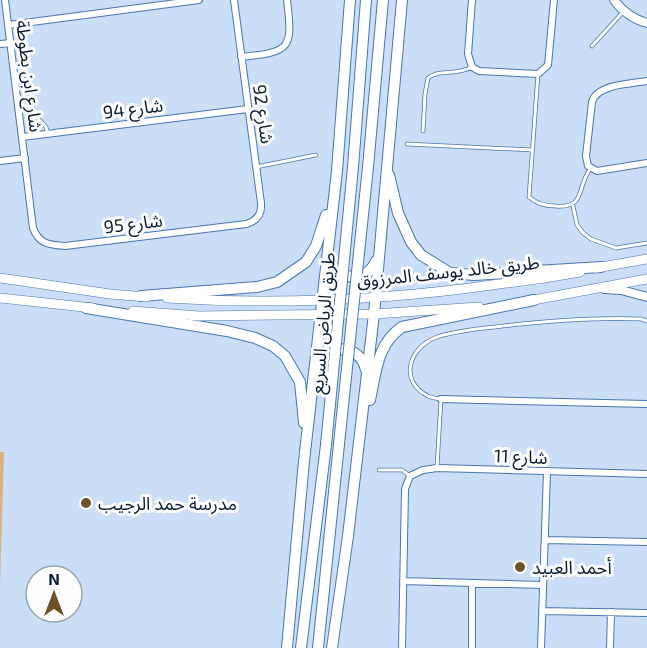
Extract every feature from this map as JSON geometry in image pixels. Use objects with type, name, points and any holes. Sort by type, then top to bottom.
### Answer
[{"type":"highway","points":[[287,648],[304,461],[337,171],[350,0]]},
{"type":"highway","name":"طريق الرياض السريع","points":[[301,648],[326,445],[353,166],[366,0]]},
{"type":"highway","name":"طريق الرياض السريع","points":[[318,648],[384,0]]},
{"type":"highway","points":[[332,648],[374,314],[402,0]]},
{"type":"highway","points":[[386,161],[398,213],[411,242],[421,255],[450,273],[474,274],[601,267]]},
{"type":"highway","points":[[141,296],[257,287],[278,282],[306,262],[316,246],[337,171]]},
{"type":"highway","points":[[328,254],[330,264],[337,272],[347,277],[358,277],[368,273],[375,265],[378,255]]},
{"type":"highway","points":[[359,441],[380,356],[385,342],[392,334],[402,327],[413,324],[534,300]]},
{"type":"highway","points":[[86,308],[227,331],[255,338],[273,346],[285,356],[300,381],[303,401],[304,461]]},
{"type":"highway","points":[[316,368],[319,360],[326,353],[343,349],[352,351],[359,357],[367,373]]},
{"type":"main road","name":"طريق خالد يوسف المرزوق","points":[[0,279],[110,294],[214,301],[375,298],[460,290],[563,275],[647,259]]},
{"type":"main road","name":"طريق خالد يوسف المرزوق","points":[[0,298],[86,308],[199,316],[374,314],[484,307],[647,279]]},
{"type":"street","name":"شارع ابن بطوطة","points":[[5,0],[33,228]]},
{"type":"street","points":[[9,25],[200,0]]},
{"type":"street","name":"شارع 92","points":[[234,0],[262,208],[258,218],[246,224]]},
{"type":"street","points":[[241,57],[272,54],[288,43],[290,29],[286,0]]},
{"type":"street","points":[[472,0],[468,54],[472,67],[478,71],[538,74],[546,69],[549,61],[554,0]]},
{"type":"street","points":[[614,0],[624,11],[647,23]]},
{"type":"street","points":[[0,44],[11,43]]},
{"type":"street","points":[[647,81],[604,89],[593,98],[586,156],[586,162],[590,168],[597,171],[647,163]]},
{"type":"street","name":"شارع 94","points":[[22,137],[248,109]]},
{"type":"street","points":[[0,161],[25,158]]},
{"type":"street","name":"شارع 95","points":[[33,228],[39,240],[46,244],[65,246],[246,224]]},
{"type":"street","points":[[597,288],[621,290],[647,297]]},
{"type":"street","points":[[441,399],[647,404]]},
{"type":"street","name":"شارع 11","points":[[410,476],[423,470],[437,468],[647,474]]},
{"type":"street","points":[[541,648],[547,472]]},
{"type":"street","points":[[402,648],[405,489],[410,476]]},
{"type":"street","points":[[546,540],[647,542]]},
{"type":"street","points":[[403,581],[543,585]]},
{"type":"street","points":[[472,583],[472,648]]},
{"type":"street","points":[[542,611],[647,613]]},
{"type":"street","points":[[610,648],[611,612]]},
{"type":"lane","points":[[592,46],[624,11]]},
{"type":"lane","points":[[423,131],[425,94],[429,78],[437,73],[461,73],[472,67]]},
{"type":"lane","points":[[538,74],[529,197],[543,206],[573,206],[578,199],[583,178],[590,168]]},
{"type":"lane","points":[[15,79],[22,78],[27,81],[34,114],[46,127],[48,134]]},
{"type":"lane","points":[[407,144],[532,150]]},
{"type":"lane","points":[[256,167],[316,155]]},
{"type":"lane","points":[[573,206],[577,225],[591,239],[616,248],[647,243]]},
{"type":"lane","points":[[437,468],[441,399],[427,396],[413,380],[411,360],[417,349],[437,337],[550,320],[604,318],[647,321]]},
{"type":"lane","points":[[379,470],[402,470],[410,476]]},
{"type":"shaded area","points":[[0,452],[4,452],[0,586]]},
{"type":"place","name":"مدرسة حمد الرجيب","points":[[86,503]]},
{"type":"place","name":"أحمد العبيد","points":[[520,567]]}]
